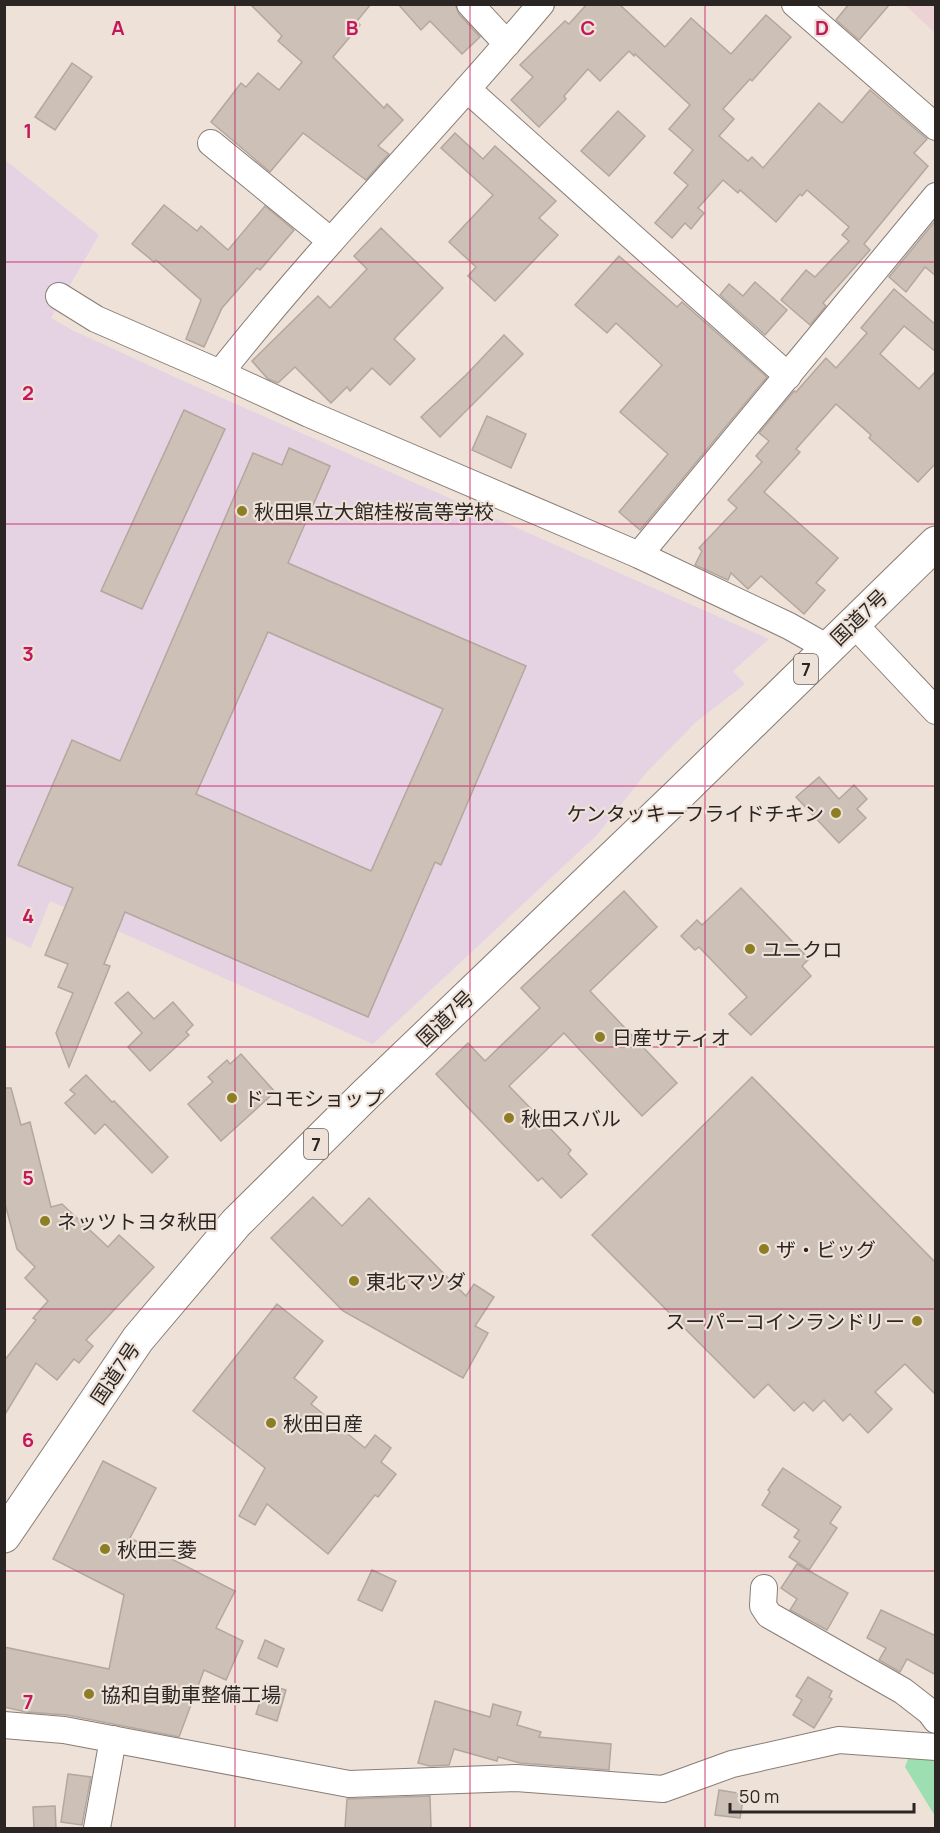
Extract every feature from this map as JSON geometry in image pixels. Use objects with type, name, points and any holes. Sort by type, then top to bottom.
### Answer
[{"type":"highway","name":"国道7号","points":[[4,1536],[138,1339],[236,1223],[364,1096],[936,543]]},
{"type":"street","points":[[470,4],[507,44]]},
{"type":"street","points":[[220,373],[259,323],[541,4]]},
{"type":"street","points":[[795,4],[936,127]]},
{"type":"street","points":[[467,89],[788,376]]},
{"type":"street","points":[[211,143],[332,240]]},
{"type":"street","points":[[639,555],[936,196]]},
{"type":"street","points":[[59,296],[96,319],[309,414],[639,555],[789,626],[828,648]]},
{"type":"street","points":[[853,623],[936,711]]},
{"type":"street","points":[[764,1588],[763,1606],[769,1615],[903,1691],[930,1712],[936,1720]]},
{"type":"street","points":[[4,1725],[64,1730],[349,1784],[516,1778],[663,1789],[732,1764],[839,1740],[936,1746]]},
{"type":"street","points":[[97,1828],[113,1740]]},
{"type":"shaded area","points":[[905,5],[935,5],[935,33]]},
{"type":"shaded area","name":"秋田県立大館桂桜高等学校","points":[[4,159],[99,235],[51,318],[74,331],[188,383],[769,639],[733,671],[745,684],[696,722],[646,773],[597,835],[373,1044],[50,901],[31,948],[5,936]]},
{"type":"green space","points":[[935,1758],[935,1816],[905,1767],[908,1759]]},
{"type":"building","points":[[250,4],[371,4],[357,21],[360,25],[333,57],[384,108],[387,104],[403,120],[378,146],[389,154],[366,180],[303,133],[270,172],[211,122],[241,83],[246,87],[258,73],[279,90],[302,62],[278,41],[282,36]]},
{"type":"building","points":[[398,4],[455,4],[459,14],[480,37],[462,54],[430,21],[421,30]]},
{"type":"building","points":[[587,4],[619,4],[665,47],[691,18],[731,54],[766,15],[791,37],[752,81],[750,79],[723,109],[734,119],[719,136],[748,161],[752,157],[763,168],[819,103],[842,123],[870,90],[927,139],[914,153],[928,166],[864,244],[870,250],[823,303],[826,306],[810,325],[781,300],[806,270],[815,277],[849,241],[842,235],[849,227],[807,190],[802,196],[800,194],[776,222],[740,190],[738,193],[723,180],[698,208],[704,213],[691,229],[685,223],[672,238],[655,223],[688,185],[674,173],[693,150],[669,129],[690,105],[635,54],[634,56],[629,51],[600,81],[588,69],[564,96],[566,99],[539,127],[511,100],[533,77],[520,65],[565,21],[569,24]]},
{"type":"building","points":[[849,4],[890,4],[859,40],[836,20]]},
{"type":"building","points":[[72,63],[92,77],[55,130],[35,117]]},
{"type":"building","points":[[618,111],[645,136],[609,176],[581,151]]},
{"type":"building","points":[[455,133],[483,159],[495,146],[556,201],[539,218],[558,235],[495,301],[468,276],[476,267],[449,242],[493,195],[441,148]]},
{"type":"building","points":[[164,205],[197,231],[201,226],[228,250],[265,206],[294,230],[260,270],[257,268],[222,308],[204,347],[186,339],[201,300],[156,260],[154,262],[132,244]]},
{"type":"building","points":[[936,220],[936,276],[925,267],[906,292],[889,277]]},
{"type":"building","points":[[381,228],[443,288],[394,339],[415,359],[390,385],[372,368],[350,391],[347,387],[331,403],[295,367],[278,383],[268,379],[252,361],[318,296],[330,308],[367,269],[354,256]]},
{"type":"building","points":[[619,256],[677,307],[682,302],[767,377],[640,530],[619,512],[668,454],[620,412],[662,365],[616,323],[607,333],[575,305]]},
{"type":"building","points":[[755,282],[787,310],[765,335],[720,295],[729,284],[743,296]]},
{"type":"building","points":[[894,289],[936,325],[936,352],[904,326],[880,354],[919,389],[936,371],[936,463],[918,482],[869,438],[871,435],[836,404],[796,449],[800,452],[764,492],[838,558],[816,583],[825,590],[804,614],[761,576],[748,589],[731,573],[728,580],[695,565],[702,551],[699,548],[737,508],[728,500],[762,462],[756,456],[769,441],[759,433],[794,391],[796,392],[826,358],[836,368],[867,333],[861,328]]},
{"type":"building","points":[[504,335],[523,354],[440,437],[421,417]]},
{"type":"building","points":[[184,410],[225,429],[142,609],[101,591]]},
{"type":"building","points":[[487,416],[526,434],[511,468],[472,450]]},
{"type":"building","points":[[289,448],[330,466],[288,563],[526,666],[441,865],[435,862],[368,1017],[125,912],[104,964],[110,966],[69,1067],[56,1033],[73,993],[58,987],[68,964],[45,955],[73,888],[18,865],[72,740],[120,761],[253,453],[282,465]],"holes":[[[268,632],[443,709],[371,871],[196,794]]]},
{"type":"building","name":"ケンタッキーフライドチキン","points":[[819,777],[839,799],[854,785],[867,799],[857,809],[866,818],[839,843],[796,797]]},
{"type":"building","name":"ユニクロ","points":[[741,888],[809,959],[802,966],[811,976],[751,1035],[729,1014],[747,997],[699,947],[695,950],[681,936],[697,920],[702,925]]},
{"type":"building","points":[[624,891],[657,927],[590,991],[677,1083],[642,1116],[564,1033],[509,1086],[571,1150],[568,1154],[587,1174],[561,1198],[542,1178],[538,1181],[436,1074],[468,1043],[485,1061],[540,1008],[521,988]]},
{"type":"building","points":[[128,992],[154,1019],[173,1002],[193,1025],[186,1032],[189,1035],[150,1071],[128,1047],[142,1033],[115,1003]]},
{"type":"building","name":"ドコモショップ","points":[[241,1054],[275,1092],[221,1141],[188,1104],[213,1082],[208,1077],[227,1060],[230,1064]]},
{"type":"building","points":[[86,1075],[168,1157],[152,1173],[105,1124],[95,1134],[65,1103],[75,1094],[70,1090]]},
{"type":"building","name":"ザ・ビッグ","points":[[752,1077],[936,1263],[936,1395],[905,1364],[875,1392],[892,1409],[868,1433],[850,1414],[843,1421],[824,1400],[813,1411],[804,1402],[794,1411],[768,1384],[754,1398],[592,1235]]},
{"type":"building","name":"ネッツトヨタ秋田","points":[[4,1088],[11,1088],[21,1125],[30,1122],[51,1207],[62,1204],[108,1247],[119,1235],[154,1267],[86,1340],[93,1346],[79,1363],[74,1359],[57,1380],[36,1363],[4,1416],[4,1361],[36,1320],[33,1318],[48,1301],[25,1278],[35,1267],[17,1249],[4,1200]]},
{"type":"building","name":"東北マツダ","points":[[313,1197],[342,1226],[369,1198],[466,1296],[474,1284],[494,1297],[475,1326],[488,1333],[463,1378],[343,1311],[271,1238]]},
{"type":"building","name":"秋田日産","points":[[277,1304],[323,1341],[294,1378],[317,1397],[311,1404],[365,1448],[375,1435],[391,1448],[381,1462],[396,1474],[378,1497],[375,1495],[328,1554],[267,1504],[255,1525],[239,1516],[265,1468],[193,1411]]},
{"type":"building","points":[[103,1461],[156,1488],[130,1538],[235,1591],[216,1628],[243,1641],[226,1680],[204,1670],[179,1737],[67,1715],[26,1712],[4,1707],[4,1647],[109,1669],[124,1595],[53,1559]]},
{"type":"building","points":[[783,1468],[841,1507],[830,1523],[837,1528],[809,1570],[789,1557],[800,1541],[794,1537],[799,1530],[762,1505],[770,1492],[768,1490]]},
{"type":"building","points":[[797,1564],[848,1593],[827,1630],[790,1610],[797,1599],[781,1588]]},
{"type":"building","points":[[372,1570],[396,1581],[382,1611],[358,1600]]},
{"type":"building","points":[[881,1610],[936,1636],[936,1675],[907,1659],[900,1672],[879,1660],[886,1648],[867,1638]]},
{"type":"building","points":[[265,1640],[284,1649],[277,1667],[258,1658]]},
{"type":"building","points":[[808,1677],[832,1691],[829,1697],[832,1699],[814,1728],[793,1715],[802,1700],[796,1696]]},
{"type":"building","points":[[266,1684],[286,1690],[277,1721],[256,1714]]},
{"type":"building","points":[[435,1701],[490,1717],[493,1704],[521,1712],[517,1725],[541,1732],[539,1737],[611,1744],[609,1770],[520,1763],[498,1757],[497,1761],[454,1749],[449,1765],[430,1766],[418,1763]]},
{"type":"building","points":[[68,1774],[91,1777],[82,1825],[61,1822]]},
{"type":"building","points":[[719,1790],[744,1794],[740,1818],[715,1815]]},
{"type":"building","points":[[430,1796],[431,1828],[345,1828],[347,1799]]},
{"type":"building","points":[[55,1806],[56,1828],[34,1828],[33,1807]]},
{"type":"place","name":"秋田県立大館桂桜高等学校","points":[[242,511]]},
{"type":"place","name":"ケンタッキーフライドチキン","points":[[836,813]]},
{"type":"place","name":"ユニクロ","points":[[750,949]]},
{"type":"place","name":"日産サティオ","points":[[600,1037]]},
{"type":"place","name":"ドコモショップ","points":[[232,1098]]},
{"type":"place","name":"秋田スバル","points":[[509,1118]]},
{"type":"place","name":"ネッツトヨタ秋田","points":[[45,1221]]},
{"type":"place","name":"ザ・ビッグ","points":[[764,1249]]},
{"type":"place","name":"東北マツダ","points":[[354,1281]]},
{"type":"place","name":"スーパーコインランドリー","points":[[917,1321]]},
{"type":"place","name":"秋田日産","points":[[271,1423]]},
{"type":"place","name":"秋田三菱","points":[[105,1549]]},
{"type":"place","name":"協和自動車整備工場","points":[[89,1694]]}]
